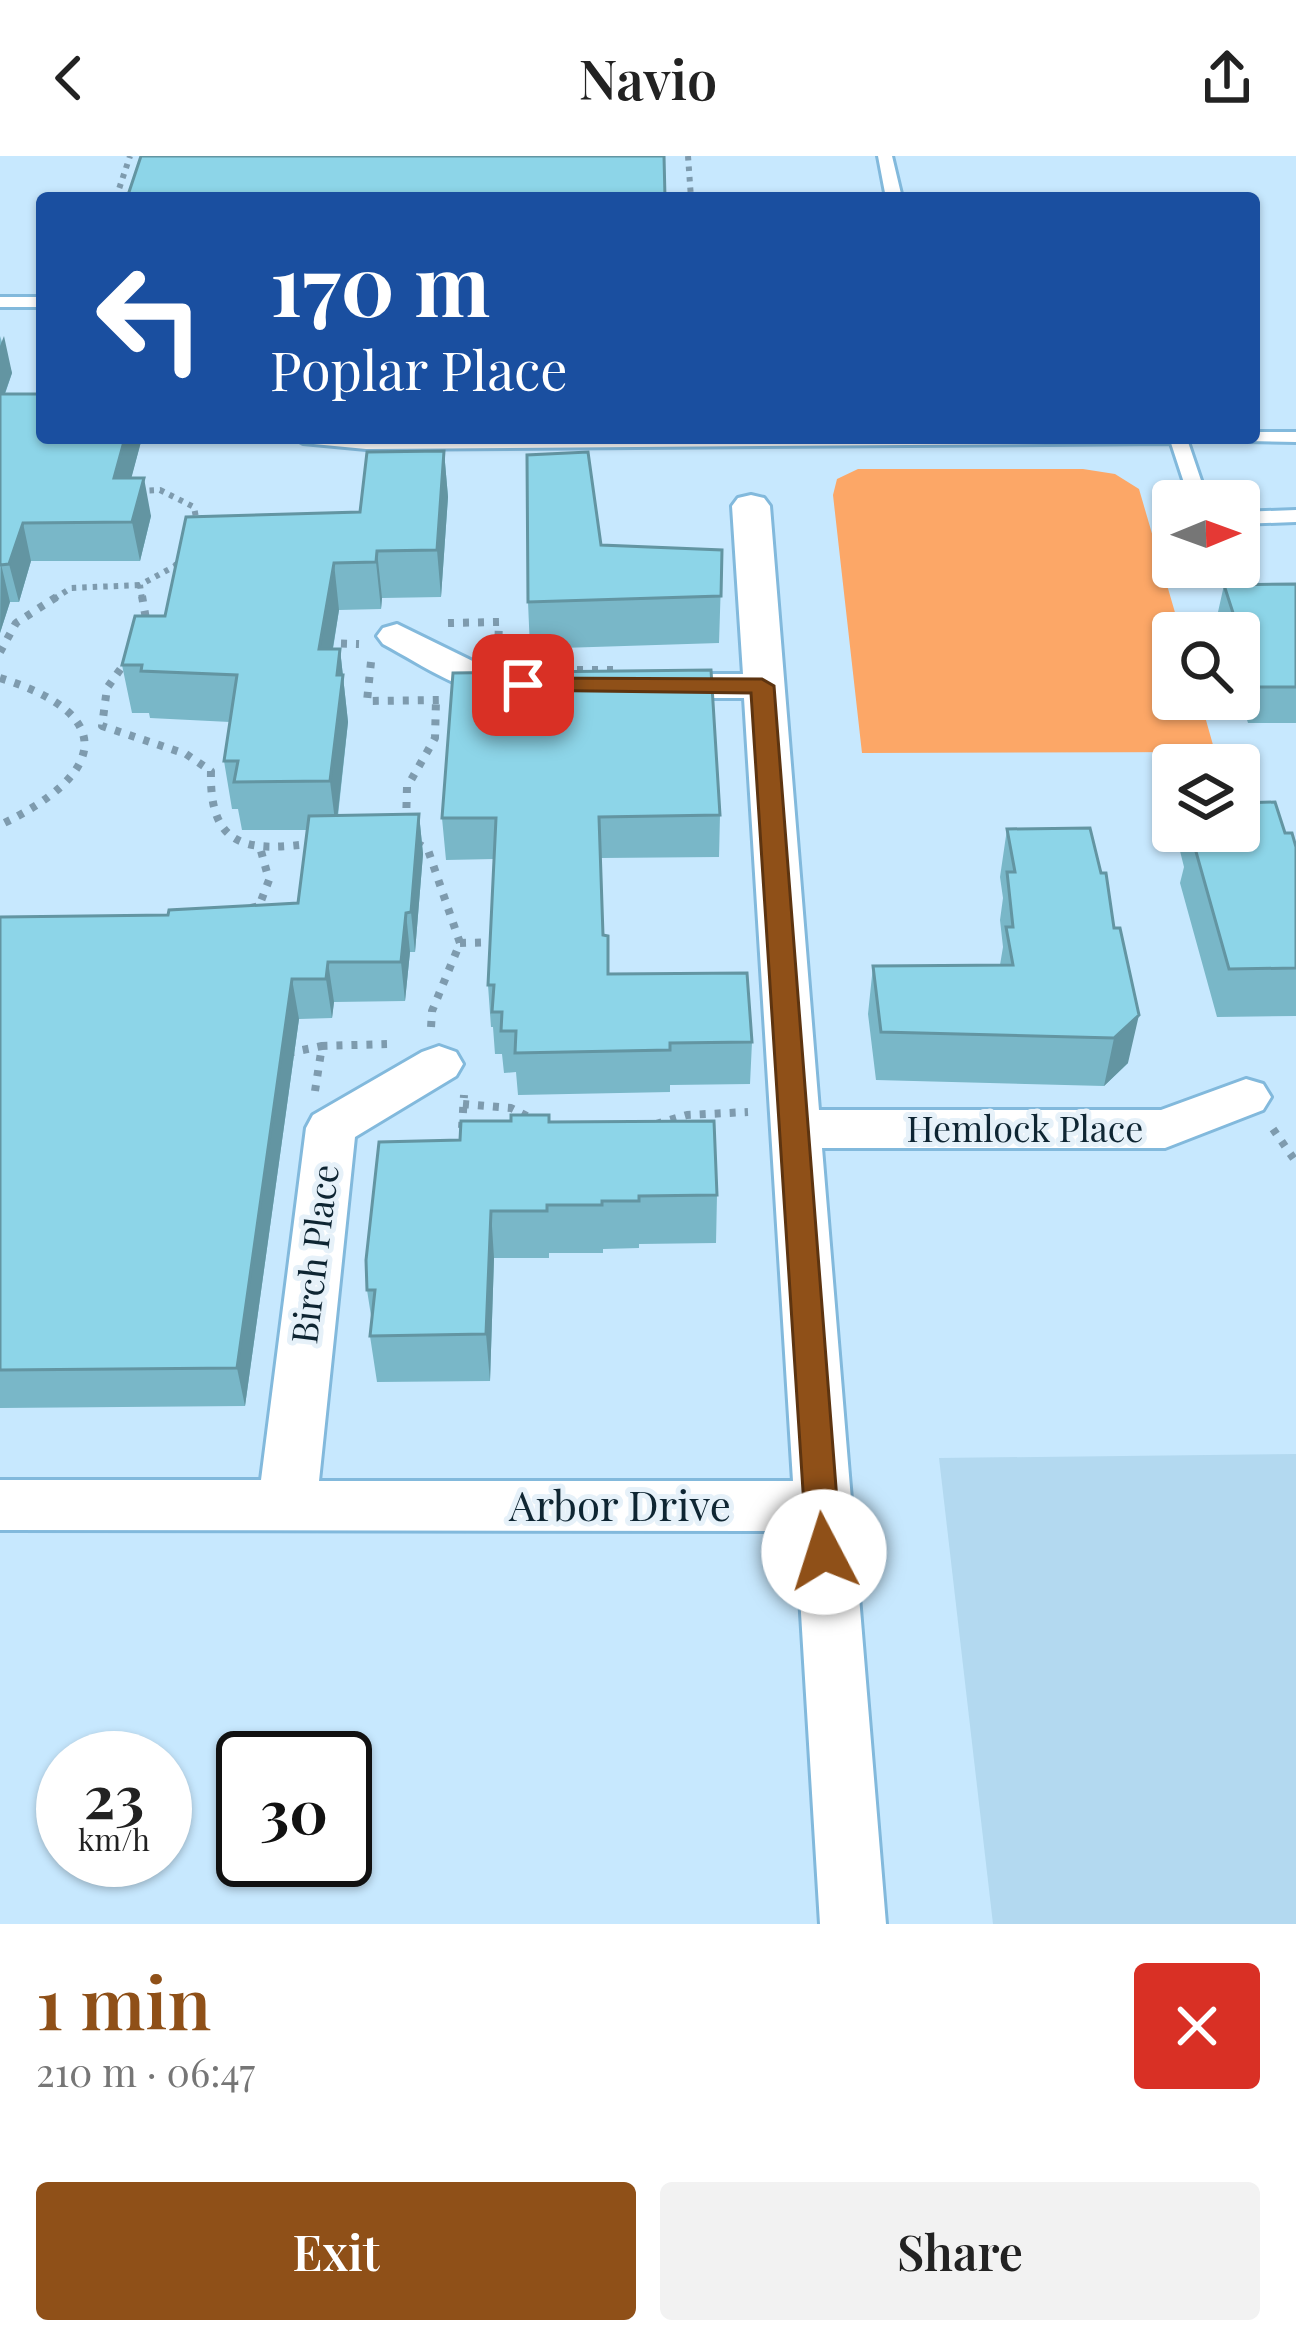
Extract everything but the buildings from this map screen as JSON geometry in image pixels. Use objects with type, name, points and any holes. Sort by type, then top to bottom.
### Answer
[{"type":"street","points":[[751,506],[779,1120],[820,1506],[853,1924]]},
{"type":"street","points":[[385,640],[490,685],[571,685]]},
{"type":"street","points":[[619,686],[762,686]]},
{"type":"street","name":"Birch Place","points":[[290,1505],[290,1455],[332,1128],[441,1068]]},
{"type":"street","name":"Hemlock Place","points":[[779,1120],[1165,1129],[1246,1097]]},
{"type":"street","name":"Arbor Drive","points":[[0,1504],[820,1506]]},
{"type":"lane","points":[[885,156],[893,192]]},
{"type":"lane","points":[[0,302],[36,302]]},
{"type":"lane","points":[[1260,437],[1296,437]]},
{"type":"lane","points":[[1183,444],[1192,480]]},
{"type":"lane","points":[[1260,517],[1296,516]]},
{"type":"path","points":[[118,192],[130,156]]},
{"type":"path","points":[[688,156],[691,192]]},
{"type":"path","points":[[136,490],[160,490],[194,507],[199,532]]},
{"type":"path","points":[[0,652],[16,623],[71,588],[140,585],[175,566],[187,549]]},
{"type":"path","points":[[140,585],[147,622],[143,643],[112,674],[100,702],[102,726],[131,740],[190,752],[211,771],[207,806],[229,840],[261,850],[328,841]]},
{"type":"path","points":[[313,642],[385,640]]},
{"type":"path","points":[[0,678],[48,694],[81,725],[89,751],[76,776],[38,808],[0,825]]},
{"type":"path","points":[[436,700],[435,738],[407,787],[405,835],[428,850],[460,943],[432,1011],[460,1142]]},
{"type":"path","points":[[81,725],[101,717]]},
{"type":"path","points":[[236,911],[259,906],[269,880],[261,850]]},
{"type":"path","points":[[460,943],[514,941]]},
{"type":"path","points":[[312,1106],[322,1046]]},
{"type":"path","points":[[273,1056],[322,1046],[441,1068],[539,1123]]},
{"type":"path","points":[[648,1126],[687,1115],[779,1120]]},
{"type":"shaded area","points":[[858,469],[1083,469],[1115,474],[1139,489],[1152,534],[1152,588],[1168,588],[1175,612],[1152,612],[1152,720],[1206,720],[1213,744],[1152,744],[1152,752],[862,753],[833,495],[837,479]]},
{"type":"shaded area","points":[[1296,1454],[1296,1924],[993,1924],[939,1458]]},
{"type":"route","points":[[523,685],[762,686],[824,1552]]}]
